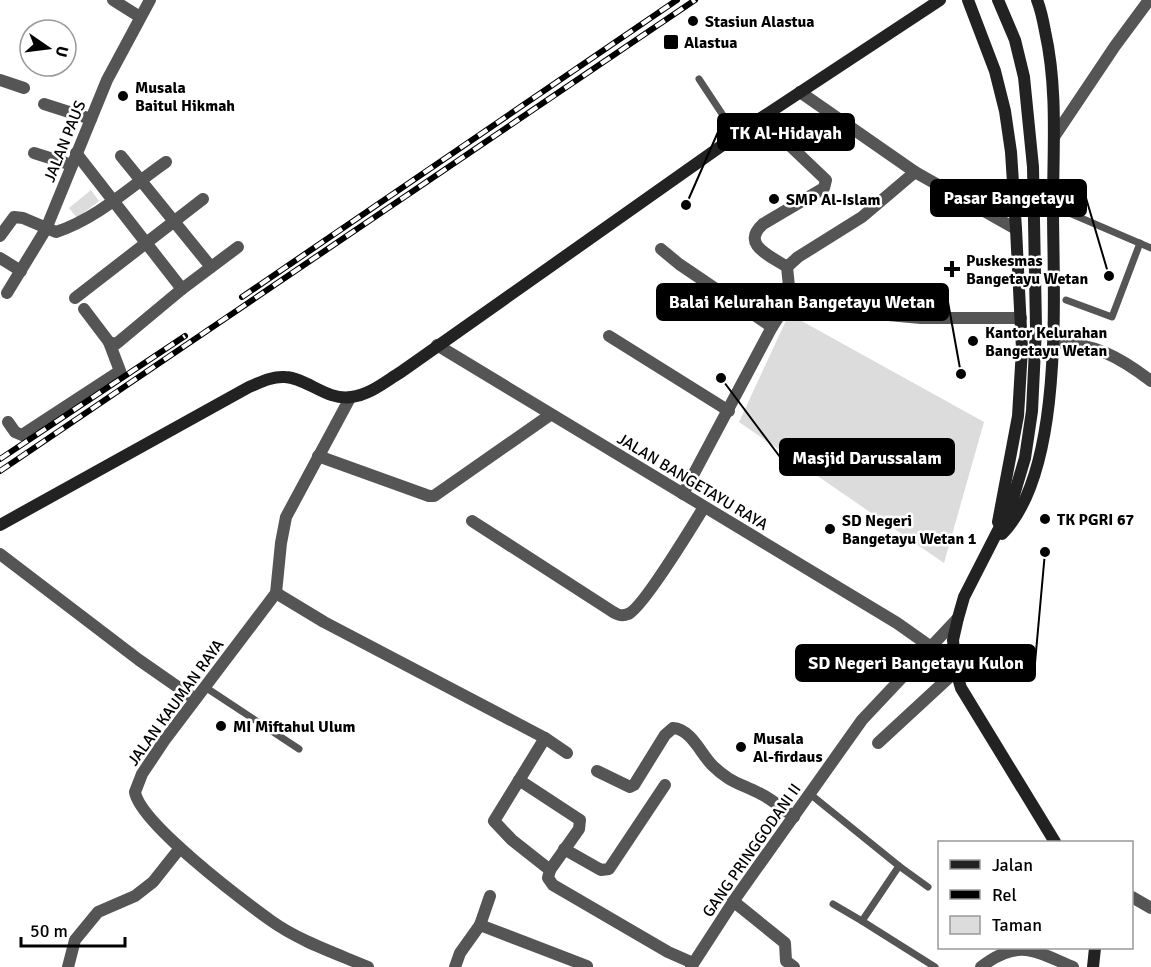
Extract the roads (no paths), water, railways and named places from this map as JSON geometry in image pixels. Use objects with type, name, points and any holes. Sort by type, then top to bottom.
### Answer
[{"type":"street","points":[[113,0],[140,17]]},
{"type":"street","name":"JALAN PAUS","points":[[6,293],[46,229],[107,80],[150,0]]},
{"type":"street","points":[[0,525],[249,387],[271,378],[286,377],[320,391],[350,398],[369,392],[401,372],[736,135],[940,0]]},
{"type":"street","points":[[968,0],[995,71],[1005,111],[1011,152],[1021,318],[1022,349],[1018,416],[993,544]]},
{"type":"street","points":[[998,0],[1015,40],[1024,77],[1033,167],[1036,328],[1032,411],[1025,458],[1011,505],[964,597],[953,640],[962,688],[1054,841]]},
{"type":"street","points":[[993,544],[1011,525],[1034,476],[1048,408],[1055,344],[1054,100],[1049,51],[1037,0]]},
{"type":"street","points":[[1054,136],[1149,0]]},
{"type":"street","points":[[0,80],[24,88]]},
{"type":"street","points":[[800,92],[915,172],[1016,229]]},
{"type":"street","points":[[44,104],[91,119]]},
{"type":"street","points":[[761,118],[826,180],[827,184],[756,230],[755,243],[788,267]]},
{"type":"street","points":[[34,153],[74,159],[114,202],[182,289]]},
{"type":"street","points":[[121,156],[211,267]]},
{"type":"street","points":[[0,236],[14,217],[23,218],[56,232],[70,227],[114,202],[166,162]]},
{"type":"street","points":[[791,306],[788,267],[798,257],[862,217],[915,172]]},
{"type":"street","points":[[75,298],[203,199]]},
{"type":"street","points":[[109,342],[119,343],[182,289],[238,247]]},
{"type":"street","points":[[661,249],[679,264],[772,327]]},
{"type":"street","points":[[0,258],[21,271]]},
{"type":"street","points":[[683,494],[772,327],[782,313],[791,306],[921,318],[1021,318]]},
{"type":"street","points":[[8,422],[15,432],[22,435],[120,371],[109,342],[84,309]]},
{"type":"street","points":[[609,336],[729,411]]},
{"type":"street","points":[[1055,344],[1071,343],[1097,348],[1151,381]]},
{"type":"street","name":"JALAN BANGETAYU RAYA","points":[[437,345],[897,623],[932,647]]},
{"type":"street","points":[[350,398],[286,517],[276,593],[324,622],[545,738],[567,753]]},
{"type":"street","points":[[318,456],[432,496],[550,415]]},
{"type":"street","points":[[472,520],[610,610],[623,616],[630,614],[644,598],[704,507]]},
{"type":"street","points":[[0,554],[139,660],[195,699]]},
{"type":"street","name":"JALAN KAUMAN RAYA","points":[[276,593],[195,699],[142,774],[135,792],[140,807],[180,848],[235,894],[281,928],[368,967]]},
{"type":"street","name":"GANG PRINGGODANI II","points":[[692,965],[734,901],[862,720],[958,618]]},
{"type":"street","points":[[878,743],[957,671]]},
{"type":"street","points":[[597,771],[630,787],[634,785],[665,735],[674,728],[678,728],[687,734],[709,762],[735,784],[765,796],[794,817]]},
{"type":"street","points":[[545,738],[494,821],[512,840],[550,870]]},
{"type":"street","points":[[519,780],[580,820],[579,829],[550,870],[548,878],[553,885],[692,965]]},
{"type":"street","points":[[564,849],[601,870],[609,869],[664,785]]},
{"type":"street","points":[[68,967],[75,940],[98,912],[140,892],[153,882],[180,848]]},
{"type":"street","points":[[455,967],[460,952],[480,925],[490,896]]},
{"type":"street","points":[[1133,898],[1151,908]]},
{"type":"street","points":[[734,901],[784,943],[786,961],[794,967]]},
{"type":"street","points":[[480,925],[587,966]]},
{"type":"street","points":[[981,967],[993,958],[1017,949]]},
{"type":"street","points":[[1025,949],[1073,967]]},
{"type":"street","points":[[1093,967],[1095,949]]},
{"type":"lane","points":[[699,79],[736,135]]},
{"type":"lane","points":[[1053,206],[1151,248]]},
{"type":"lane","points":[[1065,300],[1112,317],[1140,243]]},
{"type":"lane","points":[[205,687],[300,749]]},
{"type":"lane","points":[[810,794],[899,866],[928,886]]},
{"type":"lane","points":[[862,921],[899,866]]},
{"type":"lane","points":[[833,904],[935,967]]},
{"type":"railway","points":[[242,297],[677,0]]},
{"type":"railway","points":[[0,471],[695,0]]},
{"type":"railway","points":[[0,459],[185,336]]},
{"type":"place","name":"Stasiun Alastua","points":[[693,21]]},
{"type":"place","name":"Alastua","points":[[671,42]]},
{"type":"place","name":"Musala Baitul Hikmah","points":[[123,96]]},
{"type":"place","name":"SMP Al-Islam","points":[[774,199]]},
{"type":"place","name":"TK Al-Hidayah","points":[[686,205]]},
{"type":"place","name":"Puskesmas Bangetayu Wetan","points":[[952,269]]},
{"type":"place","name":"Pasar Bangetayu","points":[[1109,276]]},
{"type":"place","name":"Kantor Kelurahan Bangetayu Wetan","points":[[973,341]]},
{"type":"place","name":"Balai Kelurahan Bangetayu Wetan","points":[[961,374]]},
{"type":"place","name":"Masjid Darussalam","points":[[721,378]]},
{"type":"place","name":"TK PGRI 67","points":[[1045,519]]},
{"type":"place","name":"SD Negeri Bangetayu Wetan 1","points":[[830,529]]},
{"type":"place","name":"SD Negeri Bangetayu Kulon","points":[[1045,552]]},
{"type":"place","name":"MI Miftahul Ulum","points":[[221,726]]},
{"type":"place","name":"Musala Al-firdaus","points":[[741,747]]}]
